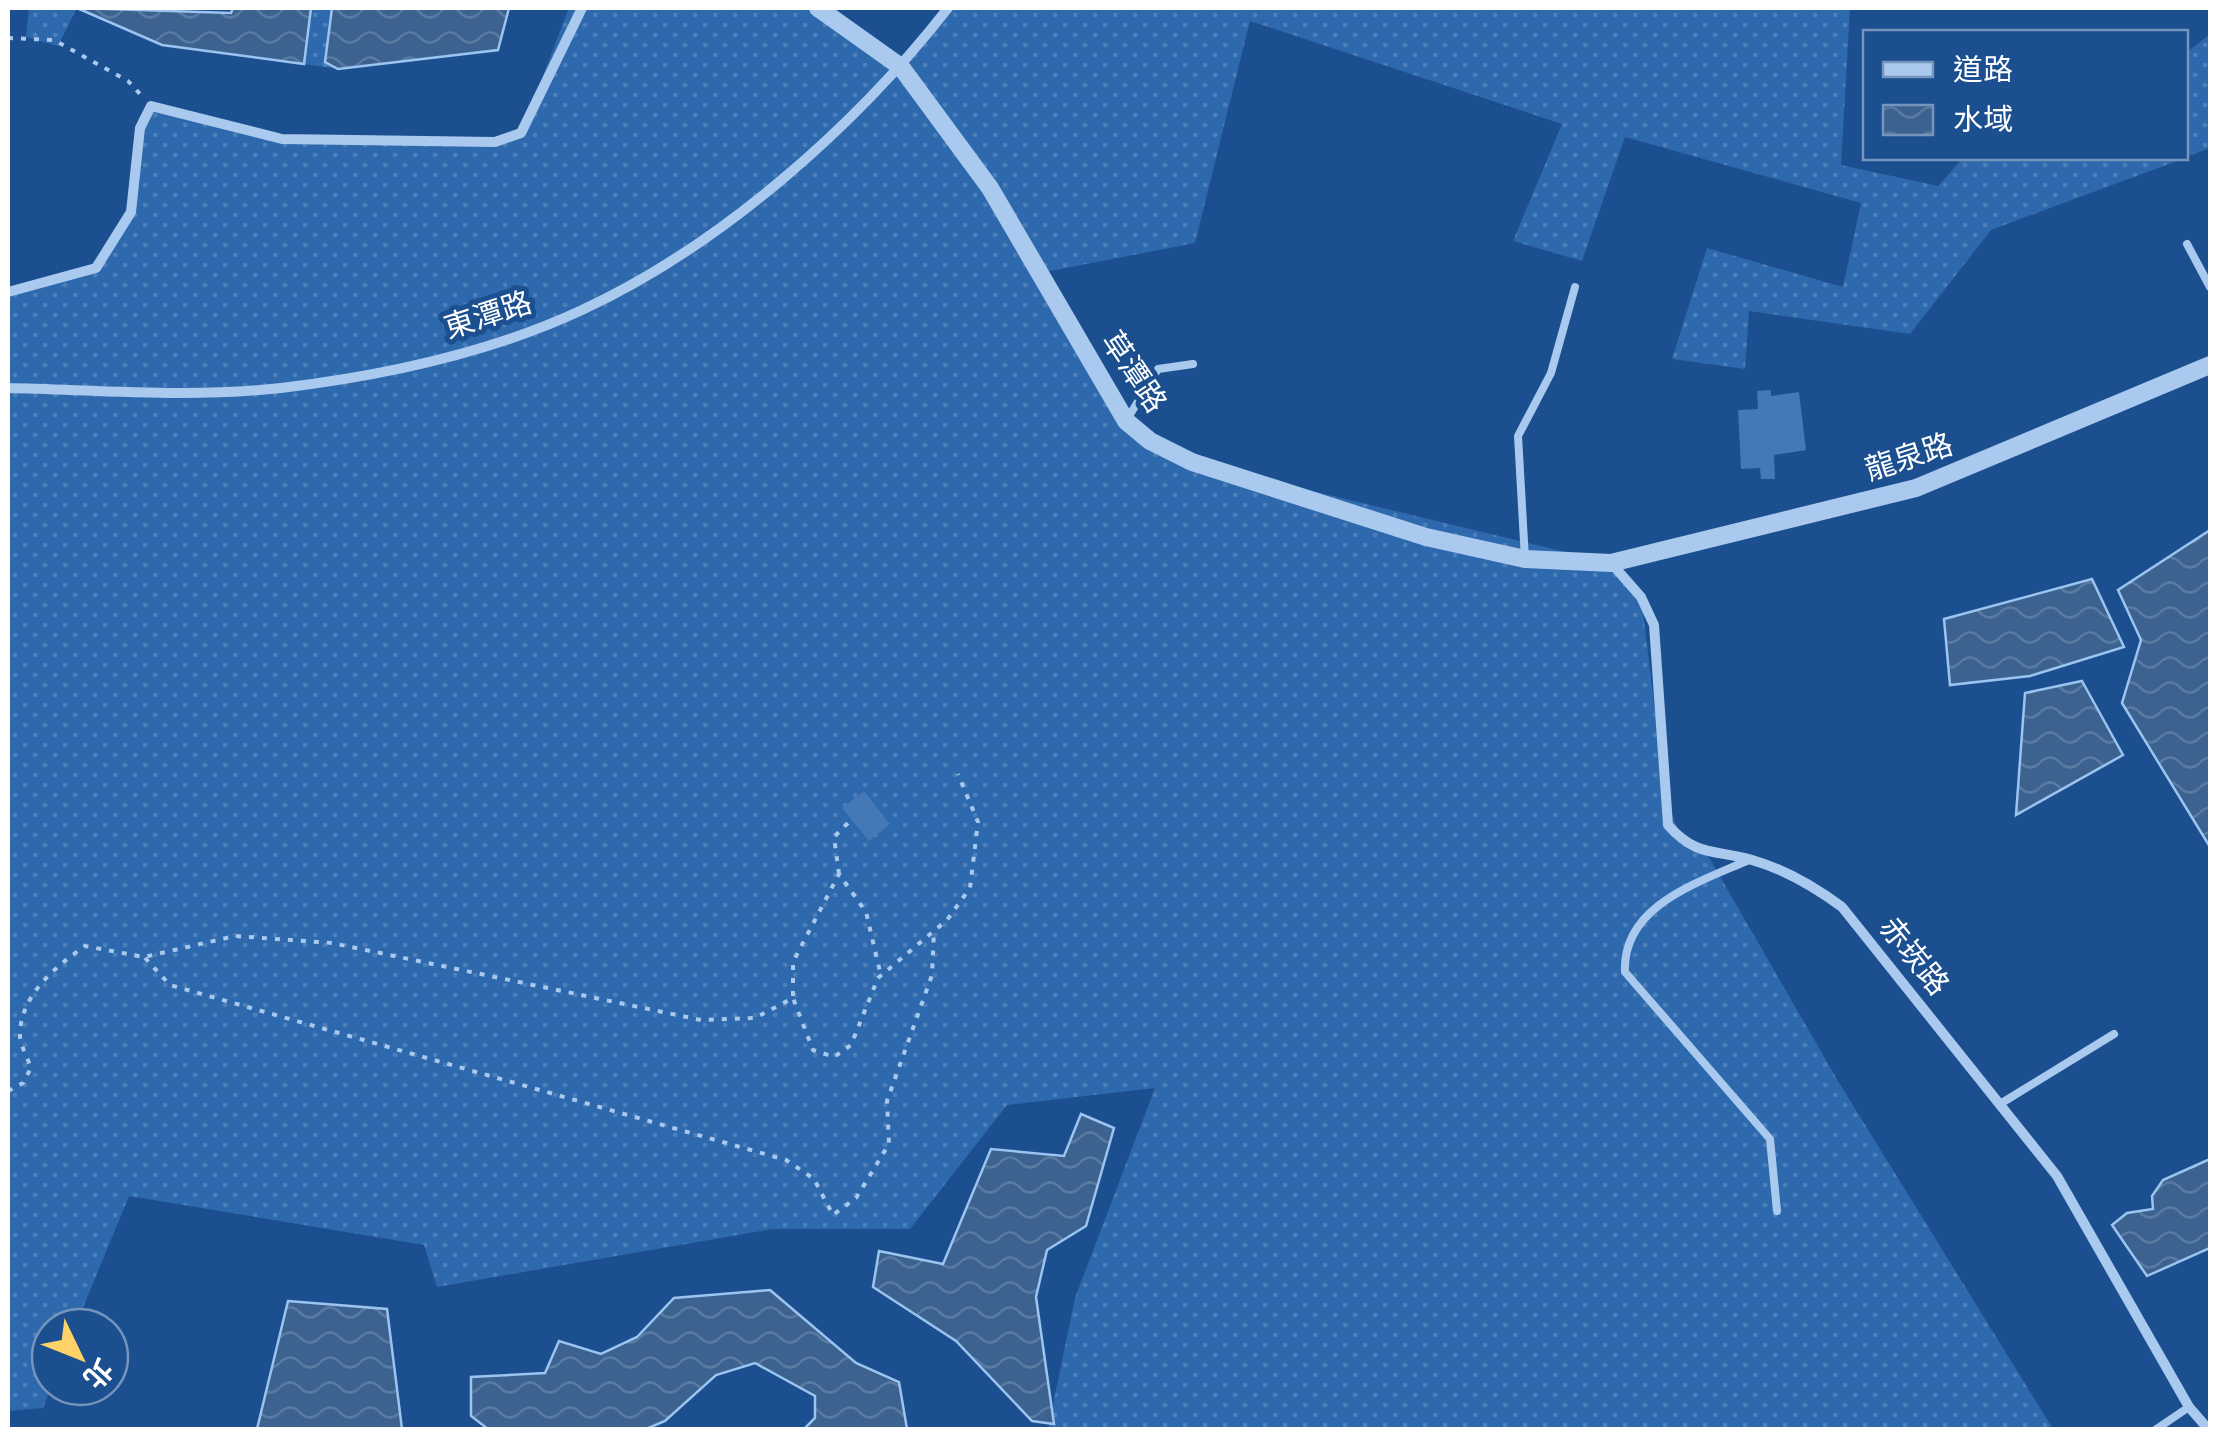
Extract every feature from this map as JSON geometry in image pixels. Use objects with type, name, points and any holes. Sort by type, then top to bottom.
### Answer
[{"type":"street","points":[[8,292],[96,268],[131,212],[140,128],[151,106],[282,140],[495,142],[521,133],[582,8]]},
{"type":"street","name":"東潭路","points":[[8,388],[175,392],[279,388],[464,352],[582,310],[730,220],[807,158],[901,67],[948,8]]},
{"type":"street","name":"草潭路","points":[[829,11],[901,67],[990,188],[1126,420],[1150,441],[1192,462],[1426,537],[1525,560],[1611,563]]},
{"type":"street","name":"龍泉路","points":[[1611,563],[1916,488],[2210,365]]},
{"type":"street","name":"赤崁路","points":[[1611,563],[1641,596],[1654,626],[1668,825],[1682,840],[1707,854],[1751,860],[1814,886],[1842,907],[2057,1176],[2189,1407],[2209,1430]]},
{"type":"lane","points":[[2187,244],[2210,288]]},
{"type":"lane","points":[[1525,560],[1518,436],[1551,373],[1575,287]]},
{"type":"lane","points":[[1126,420],[1158,370],[1193,364]]},
{"type":"lane","points":[[1751,860],[1652,909],[1628,942],[1625,972],[1770,1139],[1777,1212]]},
{"type":"lane","points":[[2000,1104],[2114,1034]]},
{"type":"lane","points":[[2154,1430],[2189,1407]]},
{"type":"path","points":[[8,38],[54,40],[128,80],[151,106]]},
{"type":"path","points":[[839,874],[793,962],[793,998],[813,1050],[834,1057],[852,1045],[881,976],[934,930],[970,888],[978,822],[958,774]]},
{"type":"path","points":[[852,820],[834,837],[839,874],[866,912],[881,976]]},
{"type":"path","points":[[144,956],[170,985],[786,1160],[814,1179],[833,1215],[856,1198],[888,1144],[887,1101],[932,975],[934,930]]},
{"type":"path","points":[[8,1091],[23,1083],[31,1068],[20,1038],[29,1005],[49,971],[85,946],[144,956],[235,936],[332,944],[701,1020],[755,1018],[793,998]]},
{"type":"shaded area","points":[[29,8],[77,8],[58,46],[26,37]]},
{"type":"shaded area","points":[[311,8],[332,8],[325,61],[338,69],[304,64]]},
{"type":"shaded area","points":[[569,8],[810,8],[901,67],[942,8],[1850,8],[1841,165],[1938,186],[1961,160],[2180,160],[1991,230],[1910,334],[1749,311],[1745,369],[1672,359],[1707,248],[1843,287],[1861,203],[1625,137],[1582,261],[1513,241],[1562,124],[1250,21],[1195,243],[1040,273],[1126,420],[1192,462],[1611,563],[1641,596],[1666,799],[1682,840],[1707,854],[1838,1081],[2053,1429],[1048,1429],[1075,1298],[1155,1088],[1007,1105],[910,1229],[772,1229],[437,1287],[424,1245],[129,1196],[83,1307],[30,1307],[30,1407],[43,1407],[8,1411],[8,292],[96,268],[131,211],[139,134],[151,106],[282,139],[495,142],[521,133]]},
{"type":"shaded area","points":[[2210,34],[2210,148],[2188,156],[2188,51]]},
{"type":"water","points":[[77,8],[231,13],[233,8],[311,8],[304,64],[162,45]]},
{"type":"water","points":[[332,8],[509,8],[498,50],[338,69],[325,62]]},
{"type":"water","points":[[2210,530],[2210,847],[2122,703],[2141,640],[2118,590]]},
{"type":"water","points":[[2092,579],[2124,647],[2030,676],[1950,685],[1944,619]]},
{"type":"water","points":[[2082,681],[2123,755],[2016,815],[2025,693]]},
{"type":"water","points":[[1081,1114],[1114,1128],[1086,1226],[1047,1250],[1036,1297],[1054,1424],[1032,1421],[956,1341],[873,1287],[879,1251],[943,1264],[991,1149],[1064,1156]]},
{"type":"water","points":[[2210,1159],[2210,1248],[2147,1276],[2112,1225],[2127,1213],[2153,1209],[2152,1196],[2163,1180]]},
{"type":"water","points":[[770,1290],[856,1363],[899,1382],[907,1429],[804,1429],[815,1418],[815,1396],[755,1363],[716,1375],[665,1421],[646,1429],[488,1429],[471,1416],[471,1377],[545,1373],[559,1341],[601,1354],[637,1337],[674,1298]]},
{"type":"water","points":[[288,1301],[387,1309],[402,1429],[257,1429]]},
{"type":"building","points":[[1771,390],[1771,396],[1799,392],[1806,450],[1774,455],[1775,479],[1761,479],[1760,468],[1741,469],[1738,410],[1758,409],[1757,391]]},
{"type":"building","points":[[864,791],[890,824],[869,841],[842,808]]}]
